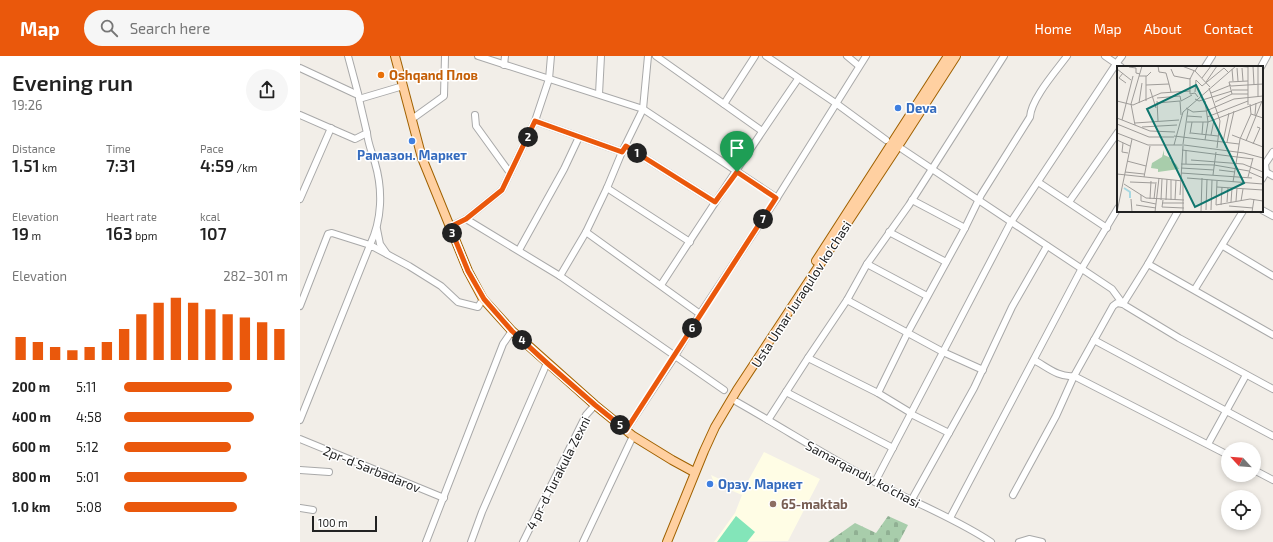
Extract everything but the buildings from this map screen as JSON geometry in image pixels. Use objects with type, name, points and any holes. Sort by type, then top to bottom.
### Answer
[{"type":"main road","points":[[395,56],[422,158],[468,271],[484,299],[512,331],[595,405],[633,436],[692,471]]},
{"type":"main road","name":"Usta Umar Juraqulov ko'chasi","points":[[661,542],[709,429],[732,389],[948,56]]},
{"type":"main road","name":"Usta Umar Juraqulov ko'chasi","points":[[667,542],[692,471],[715,427],[737,390],[900,144],[956,56]]},
{"type":"street","points":[[300,420],[377,228],[381,191],[375,163],[368,144],[359,97],[348,56]]},
{"type":"street","points":[[412,120],[444,96],[445,56]]},
{"type":"street","points":[[478,56],[644,109],[776,198]]},
{"type":"street","points":[[504,65],[505,56]]},
{"type":"street","points":[[450,227],[466,219],[502,190],[535,121],[548,79],[551,56]]},
{"type":"street","points":[[599,94],[602,56]]},
{"type":"street","points":[[560,276],[586,232],[608,188],[622,152],[644,109],[648,56]]},
{"type":"street","points":[[656,56],[762,131]]},
{"type":"street","points":[[724,104],[755,56]]},
{"type":"street","points":[[766,56],[886,140]]},
{"type":"street","points":[[848,56],[860,66]]},
{"type":"street","points":[[626,430],[675,356],[700,314],[866,56]]},
{"type":"street","points":[[768,420],[847,300],[867,264],[912,200],[1004,56]]},
{"type":"street","points":[[878,393],[908,332],[979,199],[1030,117],[1030,111],[1038,96],[1067,56]]},
{"type":"street","points":[[1105,56],[1118,65],[1122,56]]},
{"type":"street","points":[[1206,66],[1212,56]]},
{"type":"street","points":[[1262,66],[1267,56]]},
{"type":"street","points":[[875,482],[1011,222],[1117,66]]},
{"type":"street","points":[[300,68],[359,97],[403,86]]},
{"type":"street","points":[[661,286],[715,202],[737,172],[762,131],[798,79]]},
{"type":"street","points":[[300,115],[355,139],[367,133]]},
{"type":"street","points":[[475,115],[476,126],[510,173]]},
{"type":"street","points":[[535,121],[622,152]]},
{"type":"street","points":[[300,198],[331,128]]},
{"type":"street","points":[[1068,202],[1117,133]]},
{"type":"street","points":[[519,250],[564,169],[579,137]]},
{"type":"street","points":[[626,146],[715,202]]},
{"type":"street","points":[[902,149],[1112,289],[1123,304]]},
{"type":"street","points":[[1273,152],[1265,164],[1263,175],[1273,176]]},
{"type":"street","points":[[1038,182],[1107,228]]},
{"type":"street","points":[[608,188],[690,242]]},
{"type":"street","points":[[912,200],[964,228]]},
{"type":"street","points":[[950,518],[1082,268],[1117,210]]},
{"type":"street","points":[[1263,211],[1273,216]]},
{"type":"street","points":[[1123,304],[1177,212]]},
{"type":"street","points":[[1195,290],[1243,212]]},
{"type":"street","points":[[466,219],[560,276],[724,390]]},
{"type":"street","points":[[377,228],[380,244],[387,254]]},
{"type":"street","points":[[586,232],[700,314]]},
{"type":"street","points":[[889,232],[946,262]]},
{"type":"street","points":[[300,306],[328,234],[332,233],[370,246],[387,254],[441,286],[458,302],[478,307],[484,299]]},
{"type":"street","points":[[912,501],[983,370],[1012,307],[1047,246]]},
{"type":"street","points":[[1223,246],[1273,276]]},
{"type":"street","points":[[867,264],[927,296]]},
{"type":"street","points":[[1148,264],[1273,335]]},
{"type":"street","points":[[847,300],[943,352],[983,370]]},
{"type":"street","points":[[1013,495],[1056,416],[1074,376],[1117,303],[1123,304],[1179,338],[1273,389]]},
{"type":"street","points":[[426,542],[503,344],[512,331]]},
{"type":"street","points":[[1094,340],[1273,436]]},
{"type":"street","points":[[808,358],[878,393],[911,414],[949,433]]},
{"type":"street","points":[[1034,360],[1058,374],[1067,377],[1074,376],[1221,452]]},
{"type":"street","points":[[471,542],[482,512],[547,363]]},
{"type":"street","points":[[1208,444],[1246,375]]},
{"type":"street","points":[[786,392],[893,448]]},
{"type":"street","name":"Samarqandiy ko'chasi","points":[[737,402],[843,465],[912,501],[950,518],[991,542]]},
{"type":"street","name":"4 pr-d Turakula Zexni","points":[[523,542],[586,415],[595,405]]},
{"type":"street","points":[[583,542],[633,436]]},
{"type":"street","name":"2pr-d Sarbadarov","points":[[300,439],[444,498]]},
{"type":"street","points":[[300,470],[329,472]]},
{"type":"street","points":[[1261,474],[1273,480]]},
{"type":"street","points":[[300,508],[313,510]]},
{"type":"street","points":[[1019,542],[1028,539],[1042,542]]},
{"type":"shaded area","name":"65-maktab","points":[[764,452],[820,479],[788,541],[714,542],[735,513],[742,495],[714,483],[711,475],[743,490]]},
{"type":"green space","points":[[736,516],[755,532],[747,542],[717,542]]},
{"type":"green space","points":[[888,516],[908,525],[899,542],[828,542],[855,523],[876,533]]},
{"type":"place","name":"Oshqand Плов","points":[[381,75]]},
{"type":"place","name":"Deva","points":[[898,108]]},
{"type":"place","name":"Рамазон. Маркет","points":[[412,141]]},
{"type":"place","name":"Орзу. Маркет","points":[[710,484]]},
{"type":"place","name":"65-maktab","points":[[773,504]]},
{"type":"route","points":[[535,121],[622,152],[626,146],[715,202],[737,172],[776,198],[626,430],[595,405],[512,331],[484,299],[468,271],[450,227],[466,219],[502,190],[535,121]]}]
